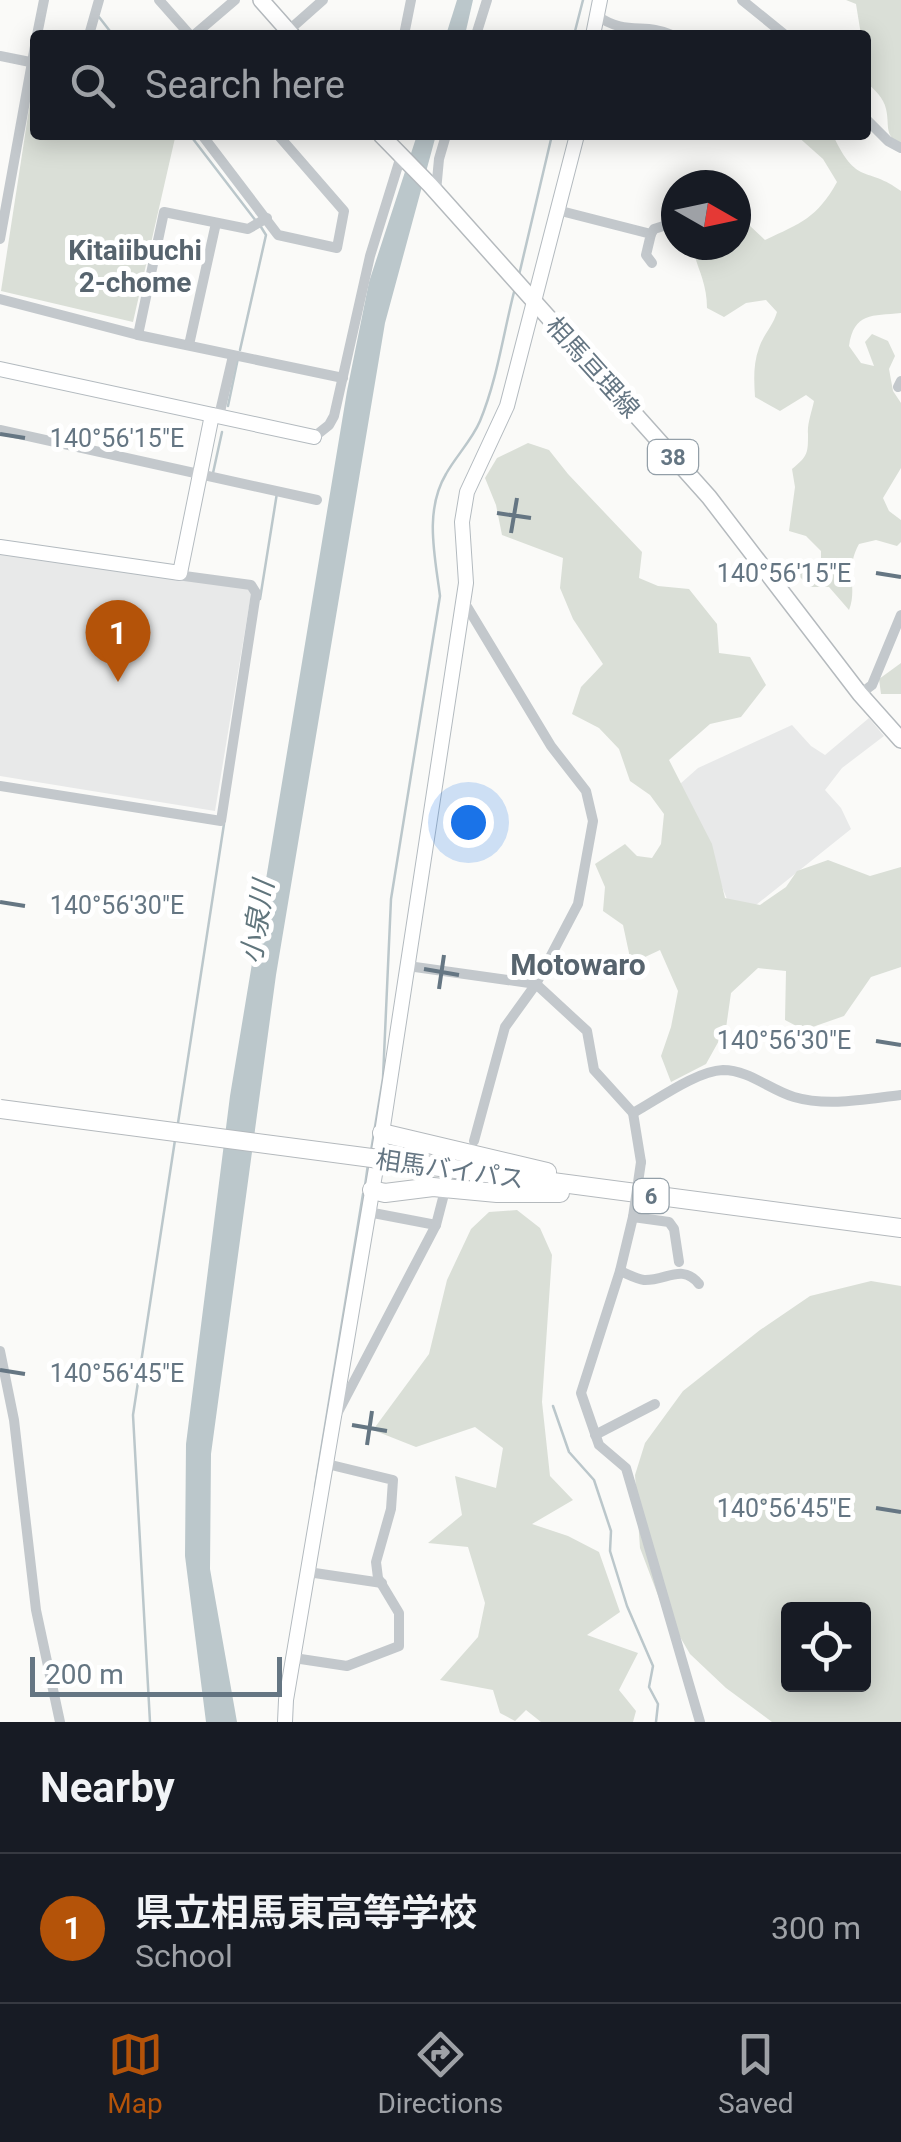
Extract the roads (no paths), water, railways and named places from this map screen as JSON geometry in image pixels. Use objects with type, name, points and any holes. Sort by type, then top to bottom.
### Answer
[{"type":"highway","name":"相馬バイパス","points":[[0,1109],[901,1228]]},
{"type":"highway","points":[[382,1133],[625,1192]]},
{"type":"highway","points":[[372,1190],[385,1193],[433,1187],[497,1193],[625,1192]]},
{"type":"main road","points":[[260,0],[287,30]]},
{"type":"main road","name":"38","points":[[387,140],[433,188]]},
{"type":"main road","name":"相馬亘理線","points":[[433,188],[708,497],[860,694],[901,740]]},
{"type":"street","points":[[38,30],[44,0]]},
{"type":"street","points":[[159,0],[187,30]]},
{"type":"street","points":[[198,30],[234,0]]},
{"type":"street","points":[[293,30],[323,0]]},
{"type":"street","points":[[405,30],[411,0]]},
{"type":"street","points":[[478,30],[487,0]]},
{"type":"street","points":[[742,0],[779,30]]},
{"type":"street","points":[[90,30],[98,1]]},
{"type":"street","points":[[598,8],[623,30],[655,30]]},
{"type":"street","points":[[0,56],[30,62]]},
{"type":"street","points":[[0,238],[30,79]]},
{"type":"street","points":[[871,124],[901,148]]},
{"type":"street","points":[[205,140],[262,221],[278,236],[338,248],[344,210],[282,140]]},
{"type":"street","points":[[433,188],[445,140]]},
{"type":"street","points":[[285,1722],[382,1133],[466,582],[462,522],[467,492],[507,406],[575,140]]},
{"type":"street","points":[[0,369],[314,437],[334,416],[370,256],[402,158]]},
{"type":"street","points":[[557,210],[651,234]]},
{"type":"street","points":[[138,335],[164,212],[248,229],[262,221]]},
{"type":"street","points":[[189,345],[216,222]]},
{"type":"street","points":[[652,262],[646,255],[651,234],[661,227]]},
{"type":"street","points":[[0,299],[138,335],[343,378]]},
{"type":"street","points":[[177,575],[198,475],[237,356]]},
{"type":"street","points":[[0,430],[318,500]]},
{"type":"street","points":[[0,547],[251,585],[256,593],[221,821],[0,786]]},
{"type":"street","points":[[463,600],[551,746],[586,791],[593,821],[578,904],[536,984],[505,1026],[474,1141]]},
{"type":"street","points":[[860,694],[872,685],[901,615]]},
{"type":"street","points":[[408,966],[536,984],[587,1032],[594,1070],[633,1114],[641,1162],[634,1218],[581,1394],[599,1445],[626,1468],[700,1722]]},
{"type":"street","points":[[633,1114],[705,1073],[725,1070],[750,1076],[792,1097],[826,1103],[901,1095]]},
{"type":"street","points":[[335,1417],[436,1225],[443,1198]]},
{"type":"street","points":[[368,1212],[436,1225]]},
{"type":"street","points":[[634,1218],[669,1222],[674,1229],[679,1262]]},
{"type":"street","points":[[620,1271],[648,1280],[682,1272],[692,1275],[699,1284]]},
{"type":"street","points":[[0,1351],[14,1420],[36,1610],[60,1722]]},
{"type":"street","points":[[596,1435],[656,1404]]},
{"type":"street","points":[[294,1658],[347,1666],[400,1646],[399,1613],[382,1583],[376,1562],[392,1510],[394,1480],[327,1464]]},
{"type":"street","points":[[308,1572],[382,1583]]},
{"type":"waterway","points":[[575,30],[583,0]]},
{"type":"waterway","points":[[99,17],[109,30]]},
{"type":"waterway","points":[[194,140],[256,221]]},
{"type":"waterway","points":[[519,275],[551,140]]},
{"type":"waterway","points":[[240,350],[266,235],[261,227]]},
{"type":"waterway","points":[[371,1151],[383,1078],[391,899],[440,596],[433,534],[435,503],[446,474],[473,435],[486,405],[514,292]]},
{"type":"waterway","points":[[228,406],[238,358]]},
{"type":"waterway","points":[[213,473],[222,432]]},
{"type":"waterway","points":[[260,599],[277,493]]},
{"type":"waterway","points":[[178,1123],[224,824]]},
{"type":"waterway","points":[[150,1722],[133,1415],[175,1140]]},
{"type":"waterway","points":[[365,1186],[368,1164]]},
{"type":"waterway","points":[[315,1487],[363,1194]]},
{"type":"waterway","points":[[553,1406],[569,1452],[594,1480],[611,1531],[610,1551],[627,1606],[653,1666],[649,1687],[658,1704],[656,1722]]},
{"type":"place","name":"県立相馬東高等学校","points":[[118,682]]},
{"type":"district","name":"Kitaiibuchi 2-chome","points":[[135,266]]},
{"type":"district","name":"Motowaro","points":[[578,965]]},
{"type":"water label","name":"小泉川","points":[[257,922]]}]
